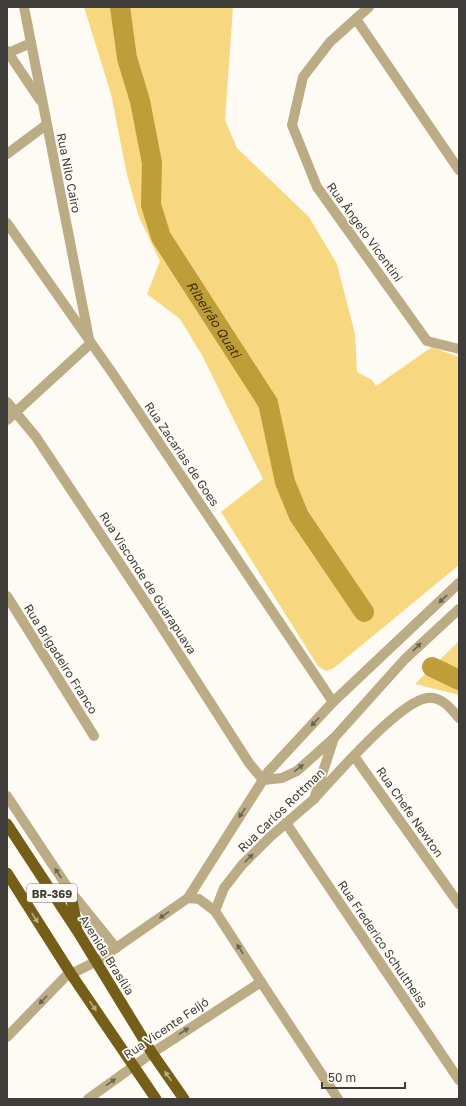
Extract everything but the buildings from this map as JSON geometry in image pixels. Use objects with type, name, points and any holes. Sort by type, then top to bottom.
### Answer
[{"type":"highway","name":"Avenida Brasília","points":[[7,824],[97,961],[152,1053],[184,1099]]},
{"type":"highway","name":"BR-369","points":[[7,873],[71,974],[156,1099]]},
{"type":"highway","points":[[70,891],[78,932]]},
{"type":"street","name":"Rua Nilo Cairo","points":[[24,7],[90,344]]},
{"type":"street","name":"Rua Ângelo Vicentini","points":[[369,7],[330,42],[303,77],[292,125],[317,187],[427,341],[459,349]]},
{"type":"street","points":[[356,19],[459,170]]},
{"type":"street","points":[[31,43],[8,52],[42,103]]},
{"type":"street","points":[[7,154],[46,125]]},
{"type":"street","name":"Rua Zacarias de Goes","points":[[7,223],[90,344],[113,374],[333,702]]},
{"type":"street","points":[[11,417],[90,344]]},
{"type":"street","name":"Rua Visconde de Guarapuava","points":[[7,402],[11,417],[36,437],[156,618],[249,763],[263,780]]},
{"type":"street","points":[[7,1037],[66,977],[97,961],[188,898],[268,772],[333,702],[459,583]]},
{"type":"street","name":"Rua Brigadeiro Franco","points":[[7,596],[94,736]]},
{"type":"street","points":[[263,780],[282,778],[297,771],[334,738],[390,674],[459,609]]},
{"type":"street","name":"Rua Carlos Rottman","points":[[215,911],[224,888],[242,865],[286,823],[314,799],[383,727],[412,704],[428,698],[446,702],[459,718]]},
{"type":"street","points":[[314,799],[334,738]]},
{"type":"street","name":"Rua Chefe Newton","points":[[354,756],[459,904]]},
{"type":"street","points":[[7,796],[70,891],[116,948]]},
{"type":"street","name":"Rua Frederico Schultheiss","points":[[286,823],[459,1080]]},
{"type":"street","points":[[188,898],[199,899],[215,911],[338,1099]]},
{"type":"street","name":"Rua Vicente Feijó","points":[[88,1099],[133,1065],[261,982]]},
{"type":"shaded area","points":[[84,7],[233,7],[225,120],[237,148],[309,217],[337,264],[355,334],[357,372],[372,380],[376,386],[432,347],[459,357],[459,565],[334,668],[326,671],[318,666],[221,512],[263,479],[203,357],[180,319],[147,294],[160,261],[139,217],[127,175],[111,94]]},
{"type":"shaded area","points":[[459,641],[459,695],[415,684]]},
{"type":"waterway","name":"Ribeirão Quati","points":[[120,7],[127,58],[140,101],[152,163],[151,205],[161,237],[268,403],[285,482],[299,516],[364,612]]},
{"type":"waterway","name":"Ribeirão Quati","points":[[432,667],[459,680]]}]
